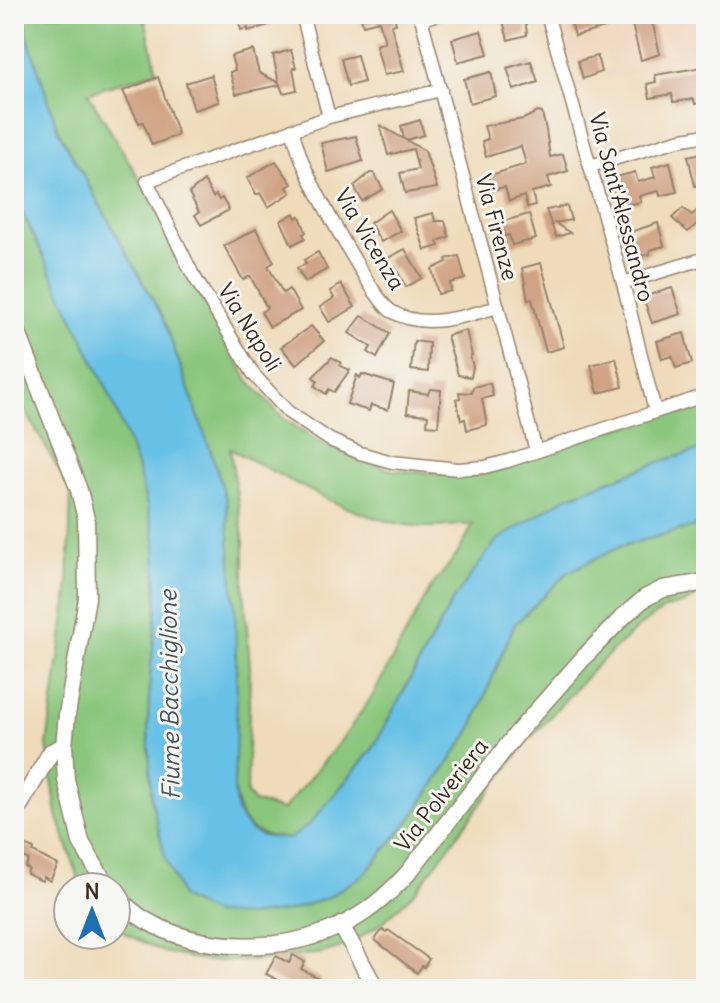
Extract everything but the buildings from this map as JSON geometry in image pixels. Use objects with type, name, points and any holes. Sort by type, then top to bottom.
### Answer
[{"type":"street","points":[[302,14],[329,117]]},
{"type":"street","points":[[420,16],[440,14]]},
{"type":"street","name":"Via Sant'Alessandro","points":[[547,14],[623,283],[655,411]]},
{"type":"street","name":"Via Firenze","points":[[420,16],[536,451]]},
{"type":"street","name":"Via Napoli","points":[[441,90],[329,117],[147,181],[192,273],[254,375],[288,412],[330,440],[392,462],[458,469],[508,461],[706,395]]},
{"type":"street","name":"Via Vicenza","points":[[292,129],[306,169],[375,293],[391,311],[424,321],[453,319],[498,307]]},
{"type":"street","points":[[590,166],[706,135]]},
{"type":"street","points":[[623,283],[706,258]]},
{"type":"street","points":[[14,323],[79,490],[86,519],[87,598],[64,746],[66,780],[77,829],[96,871]]},
{"type":"street","name":"Via Polveriera","points":[[132,911],[143,920],[168,931],[212,945],[249,946],[294,939],[341,925],[387,895],[408,873],[518,732],[626,614],[645,598],[663,589],[706,582]]},
{"type":"street","points":[[14,815],[51,752],[64,746]]},
{"type":"street","points":[[341,925],[376,989]]},
{"type":"shaded area","points":[[555,14],[706,14],[706,55],[606,80],[604,69],[610,67],[606,54],[567,62]]},
{"type":"green space","points":[[25,14],[144,14],[157,71],[88,93],[143,185],[247,379],[283,418],[326,446],[391,470],[473,476],[536,451],[706,403],[706,448],[567,497],[453,600],[372,750],[310,824],[290,839],[266,835],[250,828],[240,813],[234,789],[226,499],[210,449],[163,318],[58,130],[28,38]],"holes":[[[230,449],[324,497],[373,517],[424,527],[473,525],[458,553],[430,589],[373,695],[343,738],[283,810],[254,802],[247,794],[250,667],[244,543]]]},
{"type":"green space","points":[[14,195],[109,393],[137,465],[155,540],[157,607],[148,728],[152,802],[364,874],[410,820],[471,730],[514,625],[568,572],[619,547],[706,523],[706,591],[685,603],[666,608],[642,624],[594,668],[527,742],[415,892],[382,923],[348,945],[322,953],[252,961],[205,961],[163,952],[132,937],[132,871],[76,871],[57,815],[47,745],[68,594],[71,492],[14,390]]},
{"type":"water","name":"Fiume Bacchiglione","points":[[14,14],[25,14],[28,38],[58,130],[163,318],[226,499],[235,608],[237,699],[234,789],[237,812],[250,830],[262,836],[290,839],[310,824],[372,750],[453,600],[496,541],[567,497],[706,448],[706,523],[619,547],[568,572],[514,625],[471,730],[410,820],[364,874],[327,898],[288,911],[249,916],[214,914],[182,898],[165,857],[152,802],[148,728],[157,607],[155,540],[137,465],[109,393],[14,195]]}]
